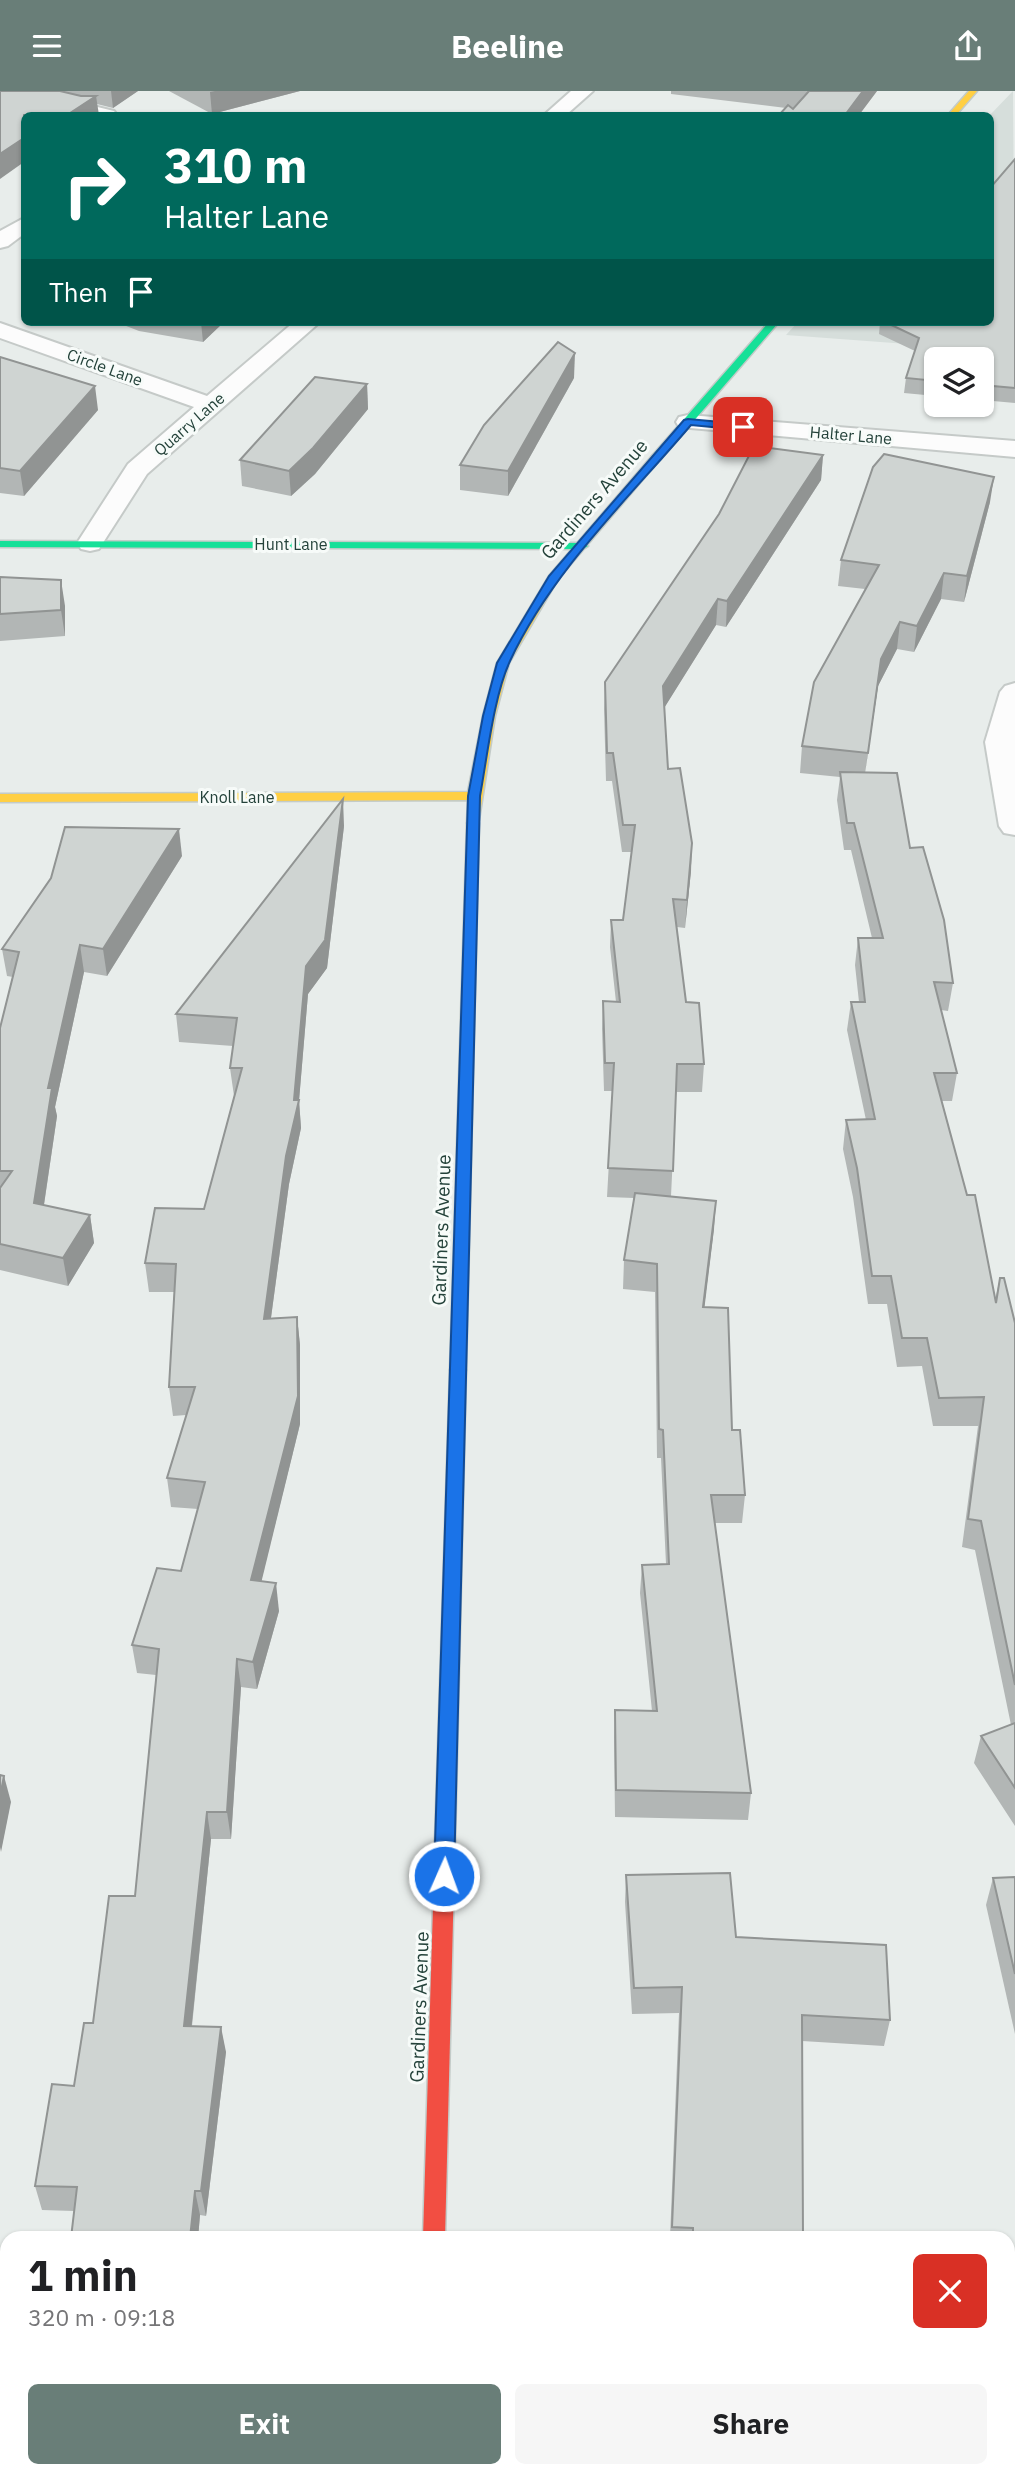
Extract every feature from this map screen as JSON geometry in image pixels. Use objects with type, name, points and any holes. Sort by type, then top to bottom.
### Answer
[{"type":"main road","points":[[955,112],[974,91]]},
{"type":"main road","name":"Gardiners Avenue","points":[[434,2231],[474,796],[489,716],[503,663],[553,578],[771,326]]},
{"type":"main road","name":"Hunt Lane","points":[[0,544],[583,546]]},
{"type":"main road","name":"Knoll Lane","points":[[0,798],[474,796]]},
{"type":"street","points":[[6,91],[94,112]]},
{"type":"street","points":[[558,112],[583,91]]},
{"type":"street","points":[[0,241],[21,226]]},
{"type":"street","name":"Quarry Lane","points":[[90,543],[137,469],[304,326]]},
{"type":"street","name":"Circle Lane","points":[[0,330],[211,405]]},
{"type":"street","name":"Halter Lane","points":[[688,422],[1015,449]]},
{"type":"street","points":[[1015,692],[1000,742],[1015,826]]},
{"type":"shaded area","points":[[1013,91],[1015,352],[994,350],[994,347],[948,347],[786,335],[794,326],[994,326],[994,112]]},
{"type":"building","points":[[0,91],[60,91],[96,96],[72,112],[21,112],[21,140],[0,154]]},
{"type":"building","points":[[809,91],[863,91],[847,112],[782,112],[788,105],[793,109]]},
{"type":"building","points":[[1015,159],[1015,388],[994,386],[994,347],[924,347],[924,380],[906,378],[919,338],[894,326],[994,326],[994,183]]},
{"type":"building","points":[[558,342],[575,353],[508,471],[460,465],[484,425]]},
{"type":"building","points":[[0,357],[95,386],[20,471],[0,468]]},
{"type":"building","points":[[315,377],[367,384],[313,448],[289,471],[240,460]]},
{"type":"building","points":[[754,446],[823,455],[727,601],[718,599],[663,686],[668,769],[680,768],[692,843],[687,900],[673,899],[686,1002],[699,1003],[704,1064],[677,1064],[673,1171],[608,1168],[614,1063],[605,1063],[603,1001],[620,1002],[611,920],[623,920],[635,825],[623,825],[613,753],[607,753],[605,682],[719,514]]},
{"type":"building","points":[[884,454],[994,477],[967,576],[944,573],[917,626],[900,622],[881,659],[868,753],[802,746],[814,682],[879,565],[841,560],[873,467]]},
{"type":"building","points":[[0,577],[61,580],[61,610],[0,614]]},
{"type":"building","points":[[840,772],[897,773],[910,848],[923,847],[944,920],[953,983],[934,982],[957,1073],[934,1073],[967,1195],[975,1195],[996,1303],[1000,1278],[1004,1278],[1015,1323],[1015,1685],[981,1521],[968,1519],[984,1397],[939,1398],[927,1338],[902,1338],[891,1276],[872,1276],[857,1168],[846,1120],[875,1119],[851,1002],[865,1002],[858,938],[883,938],[854,823],[847,823]]},
{"type":"building","points":[[343,799],[325,940],[306,966],[294,1100],[299,1100],[286,1156],[264,1319],[297,1317],[298,1396],[251,1580],[276,1583],[253,1662],[237,1659],[227,1812],[207,1812],[184,2026],[221,2027],[201,2191],[195,2191],[191,2231],[72,2231],[77,2187],[35,2186],[52,2084],[74,2086],[84,2023],[93,2023],[109,1896],[135,1896],[159,1649],[132,1645],[157,1568],[181,1571],[205,1482],[167,1478],[195,1387],[169,1387],[176,1264],[145,1263],[155,1208],[204,1209],[242,1068],[230,1068],[237,1018],[176,1014]]},
{"type":"building","points":[[65,827],[179,829],[103,949],[80,945],[48,1088],[52,1088],[34,1203],[90,1215],[63,1258],[0,1244],[0,1188],[12,1171],[0,1171],[0,1028],[19,952],[2,949],[51,878]]},
{"type":"building","points":[[635,1193],[716,1201],[703,1307],[728,1308],[732,1430],[740,1430],[745,1495],[711,1495],[751,1793],[616,1790],[615,1710],[657,1711],[642,1565],[669,1564],[663,1430],[659,1429],[657,1264],[624,1260]]},
{"type":"building","points":[[1015,1723],[1015,1788],[981,1736]]},
{"type":"building","points":[[0,1775],[4,1776],[0,1796]]},
{"type":"building","points":[[730,1873],[736,1937],[886,1945],[890,2020],[802,2015],[803,2231],[693,2231],[693,2228],[672,2227],[682,1987],[634,1988],[626,1875]]},
{"type":"building","points":[[1015,1877],[1015,1974],[993,1878]]},
{"type":"traffic: fast","points":[[656,458],[771,326]]},
{"type":"traffic: fast","points":[[0,544],[583,546]]},
{"type":"traffic: fast","points":[[458,1370],[473,823]]},
{"type":"traffic: slow","points":[[955,112],[973,91]]},
{"type":"traffic: slow","points":[[473,823],[474,796],[489,716],[503,663],[553,578],[656,458]]},
{"type":"traffic: slow","points":[[0,798],[474,796]]},
{"type":"traffic: slow","points":[[445,1841],[458,1370]]},
{"type":"traffic: jam","points":[[434,2231],[445,1841]]},
{"type":"route","points":[[444,1876],[474,796],[489,716],[503,663],[553,578],[688,422],[743,427]]}]
